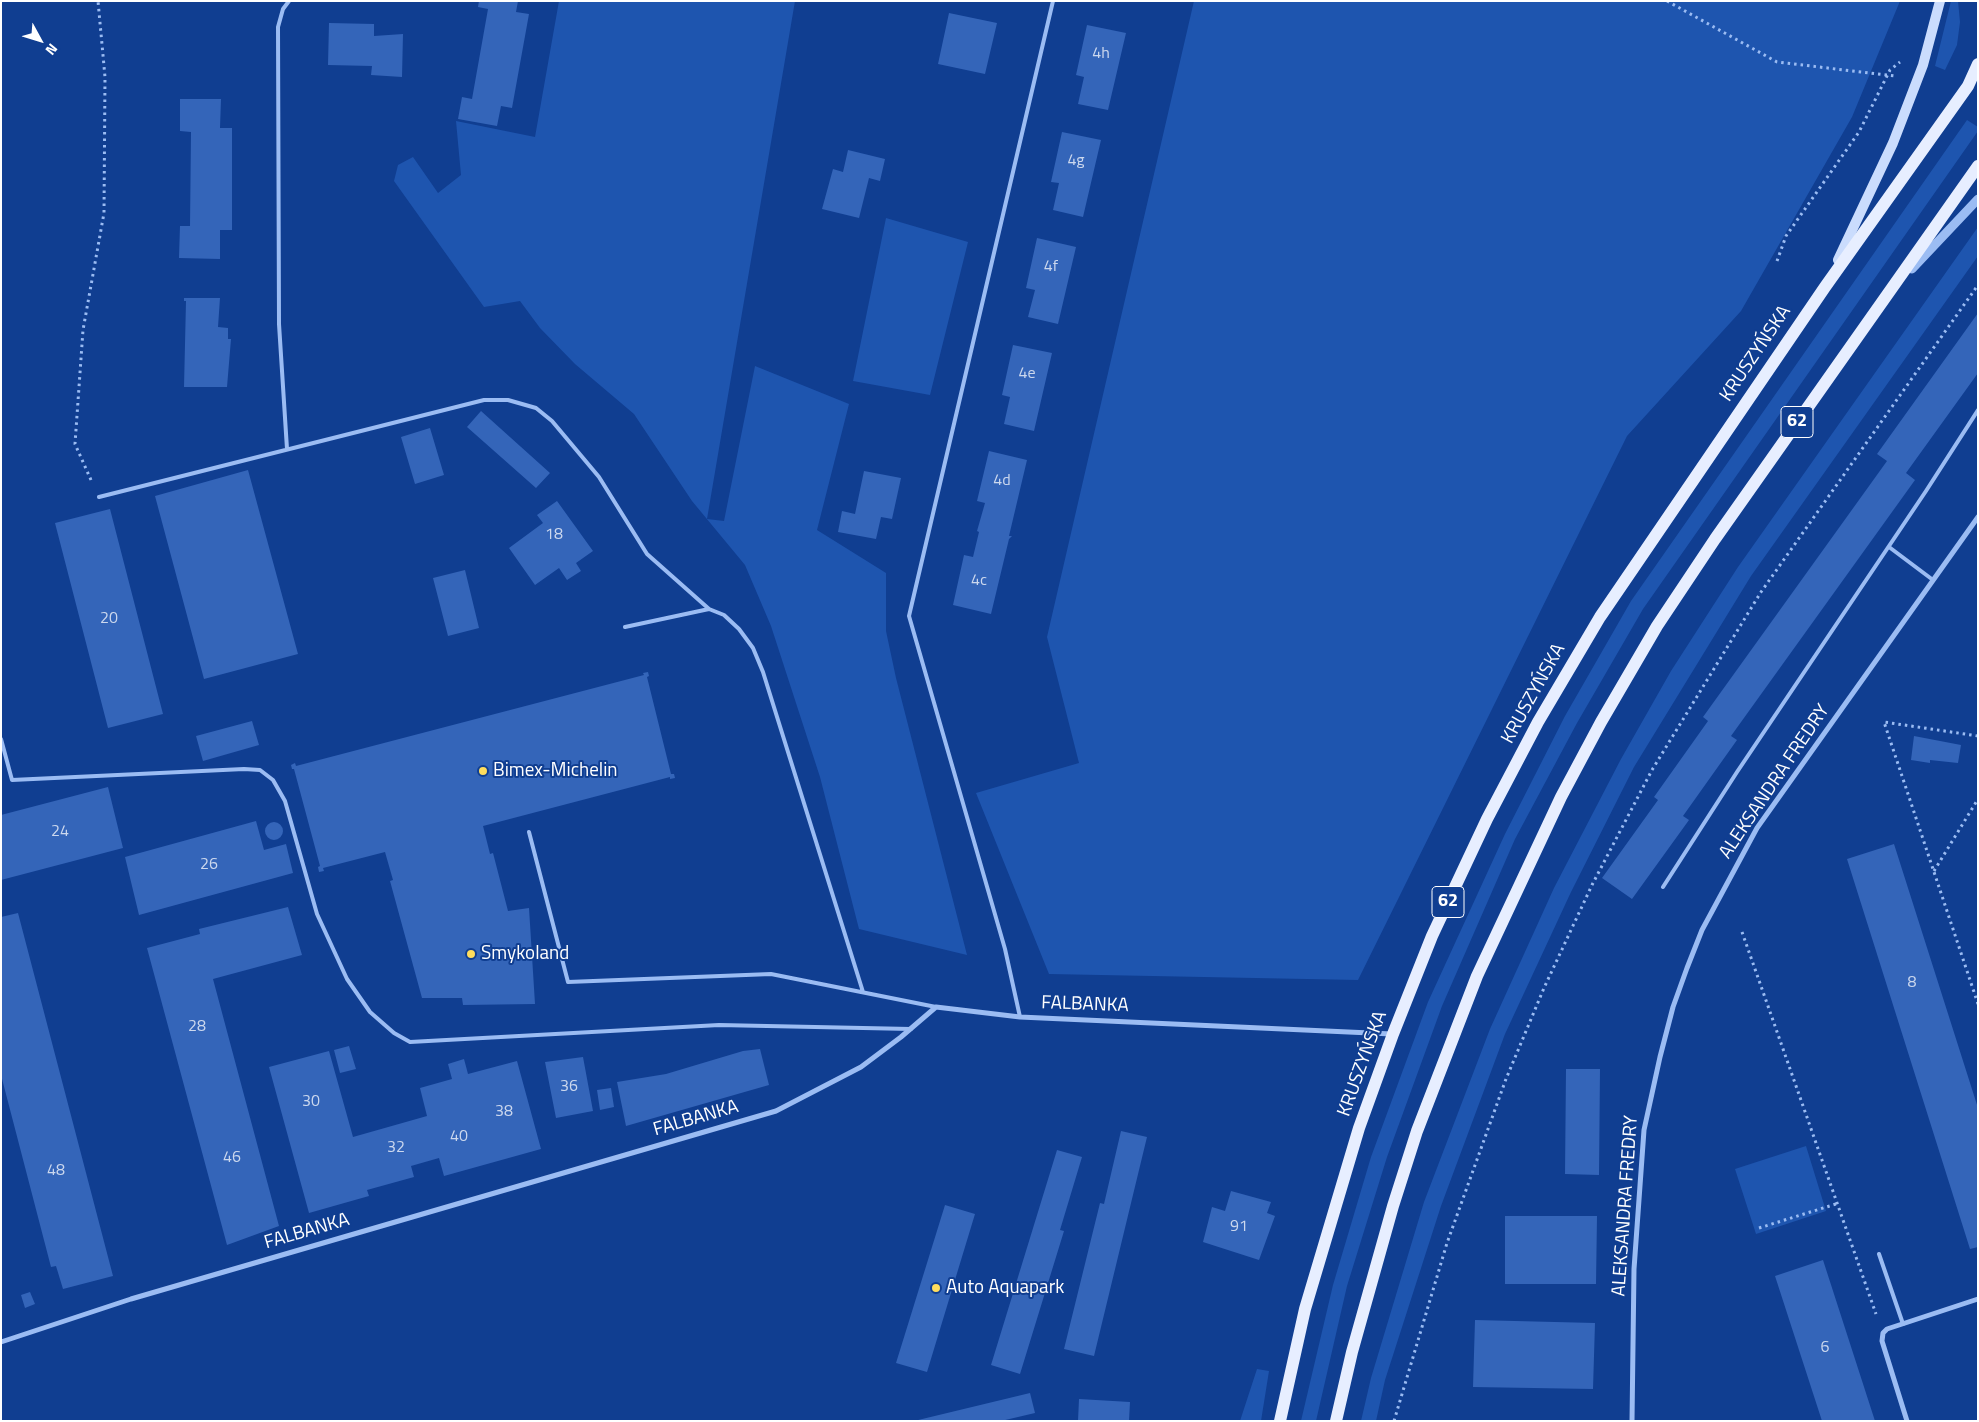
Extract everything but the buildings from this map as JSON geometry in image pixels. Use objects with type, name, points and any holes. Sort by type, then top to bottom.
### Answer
[{"type":"main road","points":[[1825,286],[1857,224],[1887,158],[1922,65],[1940,1]]},
{"type":"main road","name":"KRUSZYŃSKA","points":[[1280,1421],[1305,1310],[1330,1218],[1392,1034],[1432,936],[1487,819],[1565,674],[1600,618],[1825,286],[1968,86],[1978,64]]},
{"type":"main road","name":"62","points":[[1336,1421],[1352,1352],[1393,1206],[1417,1131],[1477,976],[1561,797],[1657,626],[1714,539],[1978,166]]},
{"type":"street","points":[[1880,304],[1947,229],[1978,199]]},
{"type":"street","name":"ALEKSANDRA FREDRY","points":[[1632,1421],[1634,1269],[1640,1168],[1650,1095],[1678,991],[1702,930],[1757,828],[1978,517]]},
{"type":"street","name":"FALBANKA","points":[[1,1342],[131,1298],[776,1111],[861,1067],[911,1029],[936,1007],[1020,1017],[1392,1034]]},
{"type":"street","points":[[1907,1421],[1882,1341],[1883,1333],[1887,1329],[1978,1300]]},
{"type":"lane","points":[[287,450],[279,324],[278,27],[283,10],[289,1]]},
{"type":"lane","points":[[1020,1017],[1005,949],[909,616],[1053,1]]},
{"type":"lane","points":[[99,497],[484,400],[508,400],[525,403],[536,408],[552,421],[599,477],[647,554],[708,609],[724,615],[739,628],[753,648],[863,992]]},
{"type":"lane","points":[[1663,887],[1742,764],[1978,410]]},
{"type":"lane","points":[[1889,546],[1933,580]]},
{"type":"lane","points":[[625,626],[708,609]]},
{"type":"lane","points":[[1,739],[12,780],[244,769],[260,770],[273,780],[285,801],[317,914],[347,979],[370,1012],[394,1033],[410,1042],[719,1025],[911,1029]]},
{"type":"lane","points":[[529,832],[568,982],[771,974],[936,1007]]},
{"type":"lane","points":[[1879,1254],[1903,1324]]},
{"type":"path","points":[[98,1],[105,77],[104,212],[83,330],[75,444],[99,497]]},
{"type":"path","points":[[1667,1],[1777,62],[1898,77]]},
{"type":"path","points":[[1777,262],[1786,236],[1859,132],[1883,87]]},
{"type":"path","points":[[1394,1421],[1447,1243],[1506,1079],[1544,988],[1592,885],[1652,770],[1761,592],[1978,284]]},
{"type":"path","points":[[1978,736],[1884,722],[1978,1004]]},
{"type":"path","points":[[1934,872],[1978,799]]},
{"type":"path","points":[[1742,932],[1836,1204],[1883,1333]]},
{"type":"path","points":[[1759,1228],[1836,1204]]},
{"type":"shaded area","points":[[559,1],[795,1],[707,519],[724,521],[755,366],[849,404],[817,530],[886,573],[886,631],[896,678],[967,955],[859,929],[820,777],[771,626],[745,565],[692,501],[634,414],[575,364],[540,328],[520,301],[484,307],[394,181],[398,165],[413,157],[438,193],[461,175],[456,121],[535,137]]},
{"type":"shaded area","points":[[1194,1],[1900,1],[1852,117],[1741,311],[1627,436],[1358,980],[1049,974],[976,793],[1079,763],[1047,637]]},
{"type":"shaded area","points":[[1951,1],[1958,1],[1960,22],[1957,45],[1945,70],[1935,66]]},
{"type":"shaded area","points":[[1967,120],[1978,127],[1978,131],[1643,609],[1577,723],[1515,839],[1442,1006],[1387,1157],[1347,1286],[1316,1421],[1301,1421],[1333,1285],[1371,1157],[1428,1002],[1505,834],[1565,716],[1631,601]]},
{"type":"shaded area","points":[[886,218],[968,242],[930,395],[853,381]]},
{"type":"shaded area","points":[[1978,227],[1978,256],[1751,576],[1634,767],[1571,892],[1505,1034],[1441,1206],[1385,1380],[1376,1421],[1361,1421],[1371,1378],[1424,1202],[1490,1029],[1554,888],[1621,759],[1671,671],[1738,567]]},
{"type":"shaded area","points":[[1806,1146],[1826,1211],[1756,1234],[1735,1169]]},
{"type":"shaded area","points":[[1257,1369],[1269,1371],[1261,1421],[1240,1421]]},
{"type":"place","name":"Bimex-Michelin","points":[[483,771]]},
{"type":"place","name":"Smykoland","points":[[471,954]]},
{"type":"place","name":"Auto Aquapark","points":[[936,1288]]}]
